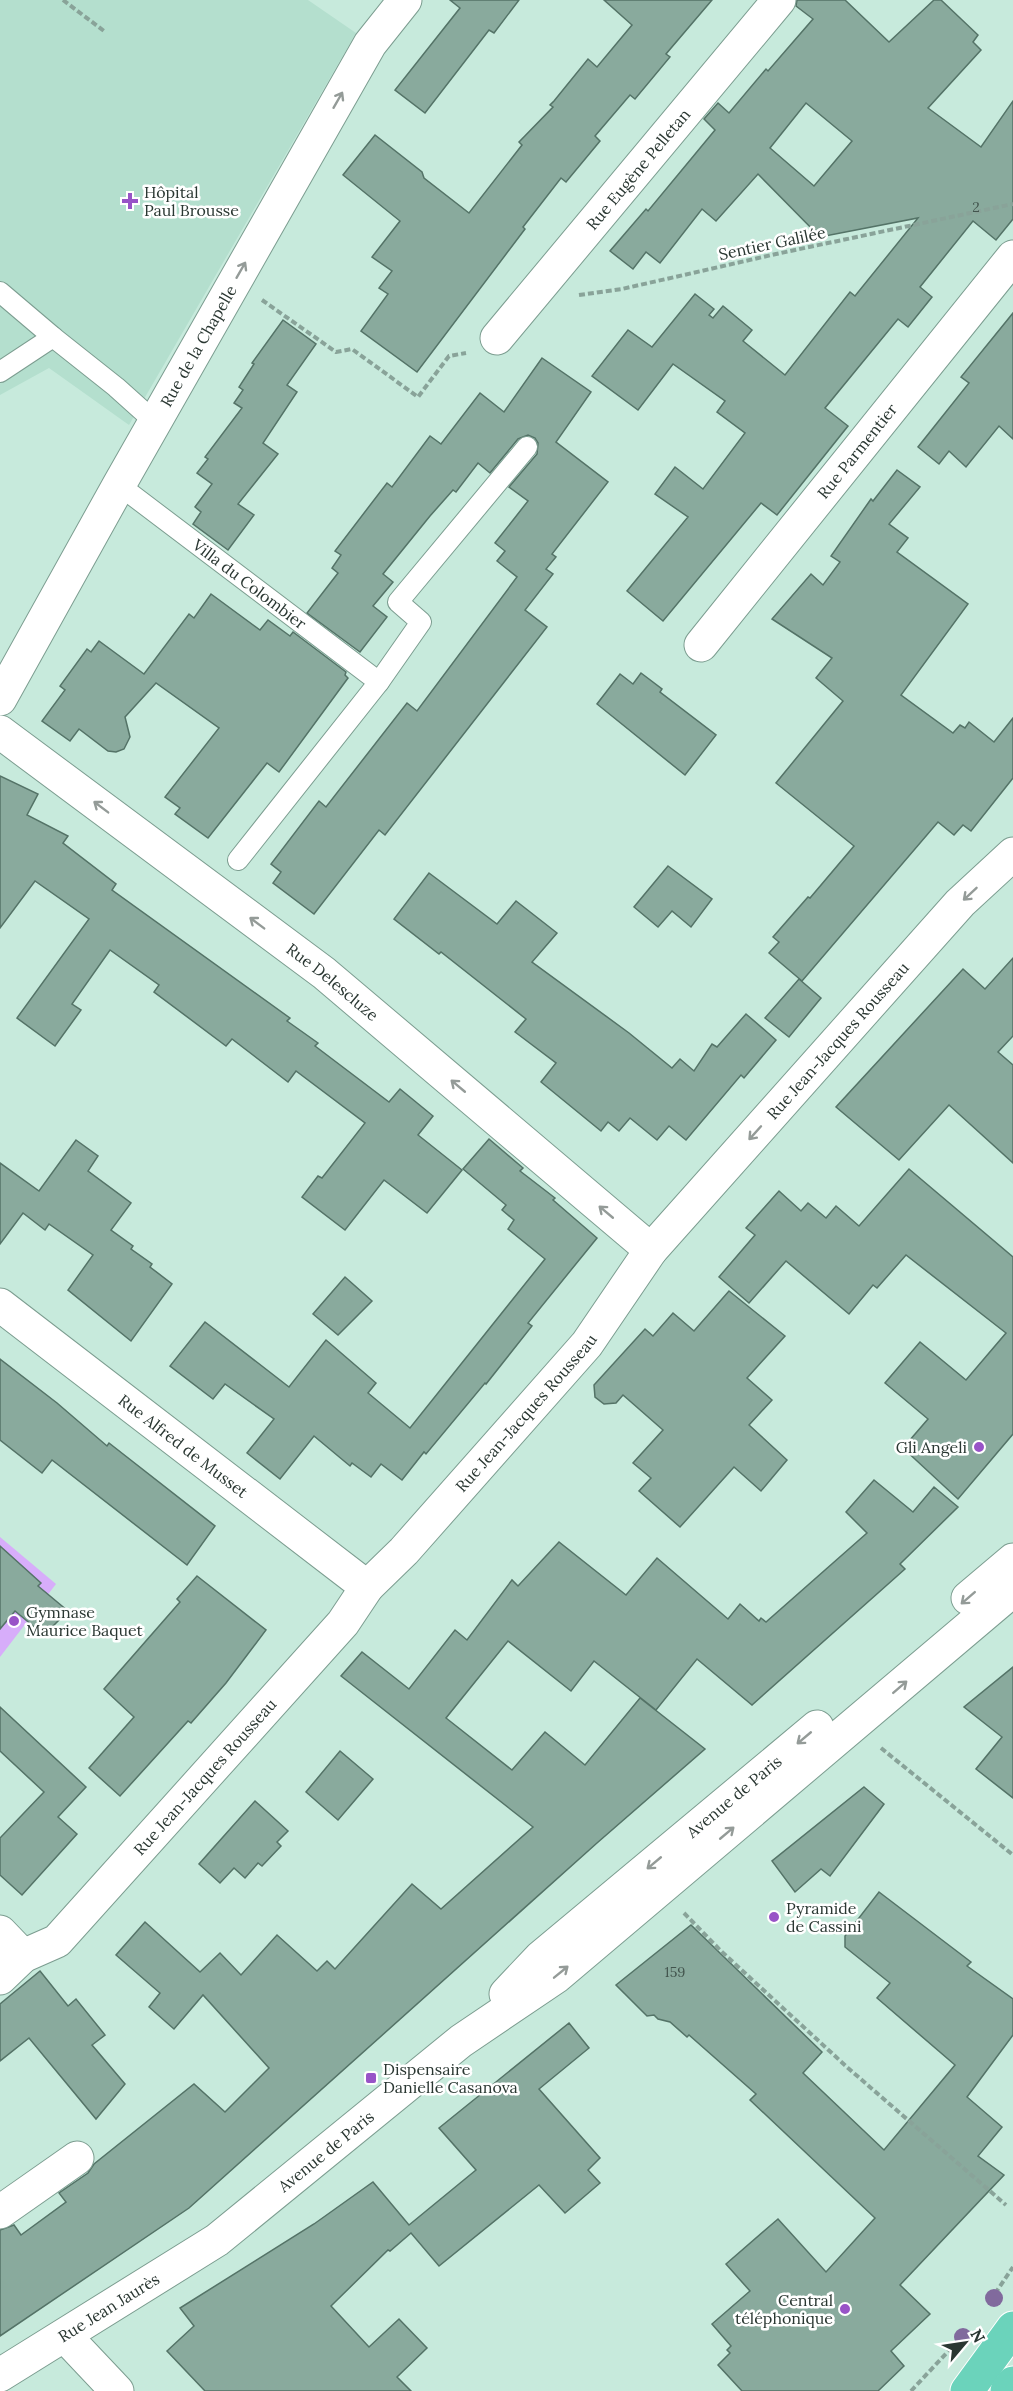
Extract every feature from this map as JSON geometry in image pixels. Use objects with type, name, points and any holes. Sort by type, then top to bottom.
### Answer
[{"type":"main road","points":[[967,2391],[1013,2328]]},
{"type":"main road","points":[[1007,2391],[1013,2382]]},
{"type":"street","name":"Rue de la Chapelle","points":[[0,699],[154,422],[370,44],[405,0]]},
{"type":"street","name":"Rue Eugène Pelletan","points":[[497,338],[779,0]]},
{"type":"street","name":"Rue Parmentier","points":[[701,645],[1013,257]]},
{"type":"street","name":"Rue Delescluze","points":[[0,732],[324,973],[651,1250]]},
{"type":"street","name":"Rue Jean-Jacques Rousseau","points":[[12,1967],[57,1941],[343,1623],[367,1587],[404,1551],[587,1344],[651,1250],[960,903],[1013,854]]},
{"type":"street","name":"Rue Alfred de Musset","points":[[0,1305],[367,1587]]},
{"type":"street","name":"Avenue de Paris","points":[[461,2041],[540,1958],[1013,1560]]},
{"type":"street","name":"Avenue de Paris","points":[[218,2240],[461,2041],[557,1976],[1013,1590]]},
{"type":"street","points":[[0,1932],[12,1967]]},
{"type":"street","points":[[0,2212],[77,2158]]},
{"type":"street","name":"Rue Jean Jaurès","points":[[0,2375],[218,2240]]},
{"type":"street","points":[[65,2336],[117,2391]]},
{"type":"lane","points":[[0,292],[116,387],[154,422]]},
{"type":"lane","points":[[0,372],[53,337]]},
{"type":"lane","points":[[238,860],[379,682],[421,622],[398,602],[527,447]]},
{"type":"lane","name":"Villa du Colombier","points":[[119,485],[379,682]]},
{"type":"path","points":[[63,0],[104,31]]},
{"type":"path","name":"Sentier Galilée","points":[[535,292],[560,297],[622,289],[1013,204]]},
{"type":"path","points":[[235,281],[336,352],[352,349],[418,397],[449,356],[484,350],[497,338]]},
{"type":"path","points":[[855,1725],[1013,1855]]},
{"type":"path","points":[[663,1888],[693,1923],[747,1975],[848,2068],[1006,2205]]},
{"type":"shaded area","name":"Hôpital Paul Brousse","points":[[0,0],[308,0],[356,33],[129,425],[49,368],[0,395]]},
{"type":"shaded area","name":"Gymnase Maurice Baquet","points":[[0,1537],[56,1584],[0,1657]]},
{"type":"building","points":[[450,0],[519,0],[494,33],[489,30],[425,113],[395,90],[460,8]]},
{"type":"building","points":[[604,0],[712,0],[666,54],[670,57],[635,99],[630,95],[595,136],[600,141],[566,182],[561,178],[417,372],[361,331],[388,294],[379,288],[392,271],[372,257],[400,221],[343,175],[375,135],[422,172],[424,178],[469,213],[522,145],[519,142],[553,107],[550,105],[588,59],[597,67],[632,25]]},
{"type":"building","points":[[797,0],[845,0],[889,42],[934,0],[941,0],[978,35],[973,42],[981,50],[928,108],[981,147],[1013,101],[1013,219],[996,240],[973,221],[920,287],[932,297],[908,327],[898,319],[825,408],[848,426],[777,515],[761,503],[663,621],[627,591],[688,517],[655,494],[675,467],[703,489],[745,433],[717,412],[725,401],[673,364],[638,410],[592,376],[628,330],[652,347],[695,294],[714,309],[709,315],[713,318],[723,306],[752,330],[743,341],[785,375],[850,292],[855,296],[918,218],[820,237],[758,174],[716,221],[702,209],[660,263],[646,252],[633,269],[610,251],[646,209],[648,211],[715,130],[704,119],[718,103],[729,113],[813,19],[796,6]],"holes":[[[806,103],[852,141],[814,186],[770,148]]]},
{"type":"building","points":[[1013,313],[1013,439],[999,426],[966,467],[949,451],[939,464],[918,447],[969,383],[961,377]]},
{"type":"building","points":[[283,320],[316,344],[287,385],[297,392],[263,443],[278,454],[238,504],[254,515],[228,550],[193,524],[201,512],[195,507],[212,484],[197,473],[208,459],[205,457],[242,408],[234,403],[243,390],[239,387],[254,364],[252,363]]},
{"type":"building","points":[[542,358],[591,392],[556,442],[608,482],[552,554],[556,557],[546,569],[553,574],[525,610],[547,627],[385,835],[379,830],[314,914],[273,883],[281,872],[271,864],[319,801],[326,807],[407,703],[417,711],[517,577],[497,561],[505,551],[495,543],[528,501],[509,487],[537,454],[538,443],[535,438],[528,435],[518,439],[490,473],[478,463],[456,492],[453,490],[430,516],[383,574],[393,582],[373,606],[387,617],[360,652],[307,613],[338,573],[332,568],[341,555],[335,551],[387,483],[392,487],[430,436],[441,444],[480,393],[504,412]]},
{"type":"building","points":[[897,470],[920,487],[889,524],[908,538],[897,552],[968,604],[901,695],[953,733],[960,725],[965,728],[969,722],[994,742],[1013,718],[1013,778],[971,831],[963,825],[954,835],[938,822],[802,981],[769,953],[779,942],[773,937],[854,846],[776,783],[843,701],[816,678],[832,658],[772,619],[811,574],[823,585],[840,562],[831,556],[871,499],[873,501]]},
{"type":"building","points":[[211,594],[260,630],[268,620],[290,636],[293,632],[346,672],[345,675],[348,678],[279,772],[267,763],[208,838],[175,814],[180,808],[165,797],[219,728],[156,683],[125,717],[130,737],[124,749],[116,752],[108,751],[79,729],[70,741],[42,721],[65,690],[60,686],[87,649],[91,652],[99,641],[144,674],[189,614],[194,618]]},
{"type":"building","points":[[641,673],[662,689],[660,692],[716,735],[685,775],[597,704],[620,674],[633,684]]},
{"type":"building","points":[[0,776],[38,794],[27,815],[68,836],[63,843],[116,884],[112,890],[290,1018],[287,1021],[318,1043],[315,1046],[389,1102],[400,1089],[433,1116],[418,1135],[462,1170],[427,1213],[384,1180],[345,1230],[302,1197],[318,1176],[322,1178],[365,1123],[296,1071],[288,1082],[232,1039],[226,1046],[154,992],[159,985],[110,950],[72,1004],[81,1010],[55,1046],[17,1018],[89,919],[35,881],[0,928]]},
{"type":"building","points":[[668,866],[712,899],[691,927],[672,911],[658,927],[634,907]]},
{"type":"building","points":[[429,873],[497,924],[516,901],[557,933],[532,962],[629,1033],[672,1068],[680,1059],[694,1071],[712,1044],[717,1047],[746,1014],[776,1040],[744,1078],[741,1075],[686,1140],[669,1126],[657,1140],[630,1118],[619,1131],[608,1122],[601,1131],[541,1082],[556,1063],[515,1032],[526,1019],[441,952],[439,954],[394,919]]},
{"type":"building","points":[[1013,958],[1013,1036],[998,1052],[1013,1065],[1013,1163],[949,1105],[899,1160],[836,1107],[963,969],[985,989]]},
{"type":"building","points":[[799,979],[821,998],[789,1037],[765,1018]]},
{"type":"building","points":[[489,1139],[523,1168],[520,1171],[555,1198],[553,1200],[597,1238],[528,1323],[532,1326],[486,1384],[426,1454],[424,1452],[402,1480],[381,1464],[371,1477],[352,1463],[350,1466],[314,1436],[280,1479],[247,1453],[274,1419],[225,1384],[213,1399],[170,1366],[205,1322],[289,1387],[326,1340],[376,1383],[368,1393],[410,1428],[545,1259],[508,1229],[514,1220],[502,1210],[506,1205],[463,1169]]},
{"type":"building","points":[[76,1140],[98,1156],[88,1171],[131,1203],[111,1230],[133,1246],[131,1249],[152,1264],[150,1267],[172,1284],[131,1341],[68,1290],[93,1255],[49,1224],[45,1230],[23,1213],[0,1244],[0,1163],[39,1191]]},
{"type":"building","points":[[909,1169],[1013,1257],[1013,1434],[958,1499],[903,1448],[928,1419],[885,1383],[920,1342],[966,1380],[1006,1333],[906,1255],[877,1288],[873,1285],[849,1314],[786,1261],[749,1303],[719,1277],[755,1235],[746,1228],[779,1191],[801,1211],[808,1203],[826,1218],[836,1206],[859,1226]]},
{"type":"building","points":[[345,1277],[372,1301],[338,1335],[313,1314]]},
{"type":"building","points":[[729,1291],[785,1336],[747,1378],[772,1400],[749,1425],[787,1460],[761,1491],[734,1467],[680,1527],[639,1491],[651,1478],[633,1463],[663,1430],[623,1395],[616,1403],[604,1404],[595,1397],[594,1385],[645,1329],[653,1336],[673,1313],[694,1331]]},
{"type":"building","points":[[0,1359],[57,1403],[107,1446],[109,1443],[215,1526],[187,1565],[52,1460],[42,1473],[0,1440]]},
{"type":"building","points":[[874,1480],[913,1512],[934,1487],[958,1507],[900,1564],[905,1569],[752,1705],[697,1659],[656,1710],[594,1661],[571,1691],[508,1641],[446,1718],[512,1770],[545,1732],[585,1765],[640,1698],[705,1749],[189,2208],[0,2336],[0,2230],[14,2225],[21,2235],[66,2202],[59,2193],[88,2173],[94,2164],[194,2084],[225,2112],[269,2068],[203,1995],[174,2029],[149,2007],[160,1993],[116,1955],[145,1922],[200,1972],[220,1953],[241,1975],[277,1935],[317,1971],[327,1961],[335,1969],[412,1884],[441,1909],[533,1827],[341,1676],[362,1652],[409,1689],[455,1630],[467,1640],[512,1580],[518,1586],[559,1542],[626,1595],[657,1558],[728,1619],[740,1604],[759,1621],[761,1618],[766,1622],[867,1533],[846,1512]]},
{"type":"building","name":"Gymnase Maurice Baquet","points":[[0,1546],[41,1583],[38,1586],[68,1611],[44,1635],[15,1611],[0,1629]]},
{"type":"building","points":[[197,1576],[266,1630],[226,1683],[191,1723],[188,1721],[120,1796],[89,1768],[134,1717],[104,1689],[180,1602],[177,1599]]},
{"type":"building","points":[[1013,1667],[1013,1798],[976,1769],[1002,1737],[964,1707]]},
{"type":"building","points":[[0,1707],[86,1787],[58,1817],[77,1834],[22,1895],[0,1875],[0,1838],[44,1792],[0,1751]]},
{"type":"building","points":[[340,1751],[373,1779],[338,1820],[306,1792]]},
{"type":"building","points":[[864,1787],[884,1804],[830,1876],[821,1869],[795,1892],[772,1861]]},
{"type":"building","points":[[255,1801],[288,1831],[277,1842],[281,1846],[262,1866],[258,1863],[245,1878],[234,1868],[220,1883],[199,1864]]},
{"type":"building","points":[[879,1892],[971,1962],[967,1966],[1013,1999],[1013,2035],[967,2097],[1002,2127],[978,2156],[1004,2175],[900,2285],[930,2314],[891,2351],[904,2366],[878,2391],[742,2391],[718,2365],[730,2353],[727,2350],[731,2346],[712,2324],[750,2291],[726,2264],[778,2219],[826,2272],[875,2218],[750,2100],[756,2094],[689,2035],[687,2037],[670,2022],[658,2019],[654,2015],[647,2016],[616,1985],[691,1925],[822,2052],[803,2073],[884,2150],[955,2065],[877,1998],[890,1983],[845,1947],[845,1936]]},
{"type":"building","points":[[40,1971],[68,2006],[76,1999],[105,2035],[92,2045],[125,2084],[96,2119],[29,2038],[0,2061],[0,2004]]},
{"type":"building","points":[[569,2023],[589,2048],[539,2089],[600,2158],[588,2170],[600,2183],[565,2213],[539,2185],[439,2266],[411,2233],[390,2251],[388,2250],[331,2306],[369,2347],[399,2319],[427,2348],[397,2377],[411,2391],[205,2391],[167,2351],[194,2326],[180,2308],[314,2224],[373,2182],[409,2225],[476,2170],[439,2128]]},
{"type":"place","name":"Hôpital Paul Brousse","points":[[130,201]]},
{"type":"place","name":"Gli Angeli","points":[[979,1447]]},
{"type":"place","name":"Gymnase Maurice Baquet","points":[[14,1621]]},
{"type":"place","name":"Pyramide de Cassini","points":[[774,1917]]},
{"type":"place","name":"Dispensaire Danielle Casanova","points":[[371,2078]]},
{"type":"place","name":"Central téléphonique","points":[[845,2309]]}]
